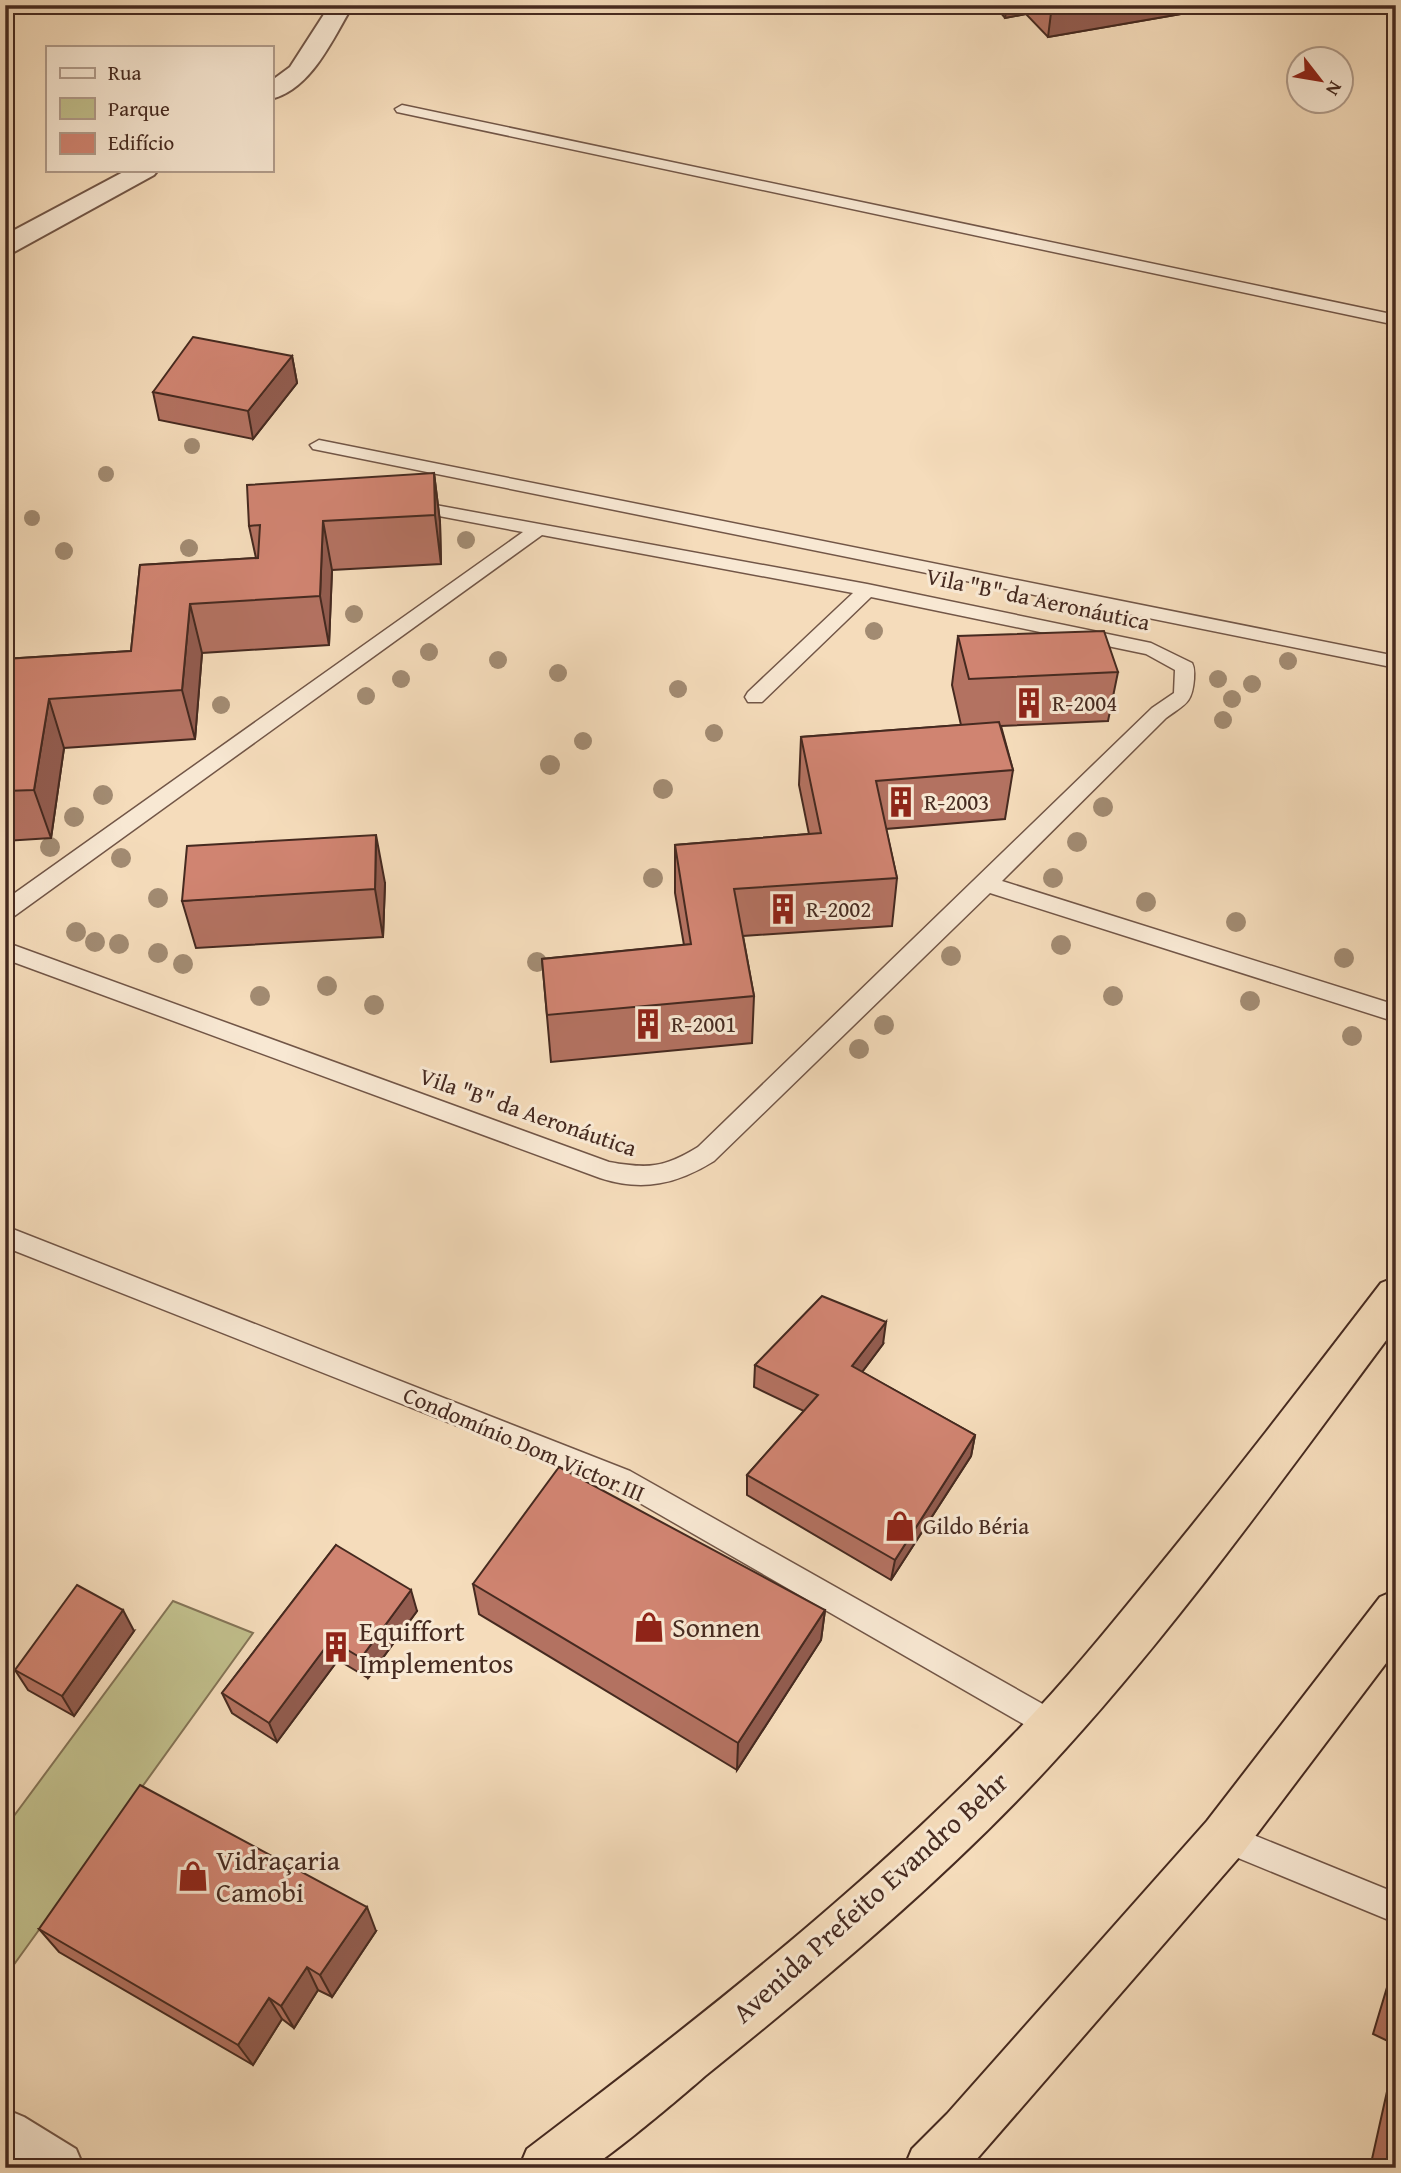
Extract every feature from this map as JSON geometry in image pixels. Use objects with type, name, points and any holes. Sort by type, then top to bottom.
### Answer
[{"type":"highway","name":"Avenida Prefeito Evandro Behr","points":[[546,2168],[651,2088],[785,1978],[939,1843],[1054,1726],[1265,1467],[1396,1295]]},
{"type":"highway","points":[[932,2168],[966,2133],[1224,1838],[1391,1628]]},
{"type":"street","points":[[273,91],[299,72],[342,5]]},
{"type":"street","points":[[5,246],[141,172]]},
{"type":"street","points":[[5,2136],[57,2168]]},
{"type":"lane","points":[[402,109],[1396,320]]},
{"type":"lane","points":[[320,445],[1396,662]]},
{"type":"lane","name":"Vila \"B\" da Aeronáutica","points":[[5,950],[608,1171],[642,1179],[675,1173],[706,1154],[1159,713],[1183,696],[1185,667],[1151,649],[867,590],[394,502]]},
{"type":"lane","points":[[5,911],[538,530]]},
{"type":"lane","points":[[755,697],[867,590]]},
{"type":"lane","points":[[986,884],[1396,1014]]},
{"type":"lane","name":"Condomínio Dom Victor III","points":[[5,1236],[621,1479],[1054,1726]]},
{"type":"lane","points":[[1224,1838],[1396,1908]]},
{"type":"green space","points":[[173,1601],[253,1633],[5,1977],[5,1828]]},
{"type":"building","points":[[193,337],[292,356],[248,411],[153,392]]},
{"type":"building","points":[[434,473],[435,515],[323,521],[320,596],[190,604],[182,690],[49,699],[34,790],[5,791],[5,659],[131,651],[140,565],[258,558],[260,525],[249,526],[247,485]]},
{"type":"building","points":[[1104,631],[1118,672],[969,679],[958,636]]},
{"type":"building","points":[[999,722],[1013,770],[876,781],[897,878],[734,889],[754,996],[547,1015],[542,959],[691,944],[675,845],[821,833],[801,737]]},
{"type":"building","points":[[376,835],[375,889],[182,901],[187,846]]},
{"type":"building","points":[[822,1296],[886,1322],[852,1366],[975,1435],[895,1560],[747,1475],[818,1395],[755,1365]]},
{"type":"building","name":"Sonnen","points":[[559,1467],[825,1610],[738,1743],[473,1584]]},
{"type":"building","name":"Equiffort Implementos","points":[[336,1545],[411,1590],[361,1658],[331,1640],[269,1723],[222,1693]]},
{"type":"building","points":[[77,1585],[123,1610],[62,1696],[15,1670]]},
{"type":"building","name":"Vidraçaria Camobi","points":[[140,1785],[367,1907],[320,1975],[307,1967],[281,2006],[269,1998],[238,2045],[39,1929]]},
{"type":"building","points":[[1396,2001],[1396,2018],[1391,2016]]},
{"type":"building","points":[[1396,2121],[1396,2168],[1386,2168]]},
{"type":"place","name":"R-2004","points":[[1029,703]]},
{"type":"place","name":"R-2003","points":[[901,802]]},
{"type":"place","name":"R-2002","points":[[783,909]]},
{"type":"place","name":"R-2001","points":[[648,1024]]},
{"type":"place","name":"Gildo Béria","points":[[900,1526]]},
{"type":"place","name":"Sonnen","points":[[649,1627]]},
{"type":"place","name":"Equiffort Implementos","points":[[336,1647]]},
{"type":"place","name":"Vidraçaria Camobi","points":[[193,1876]]}]
